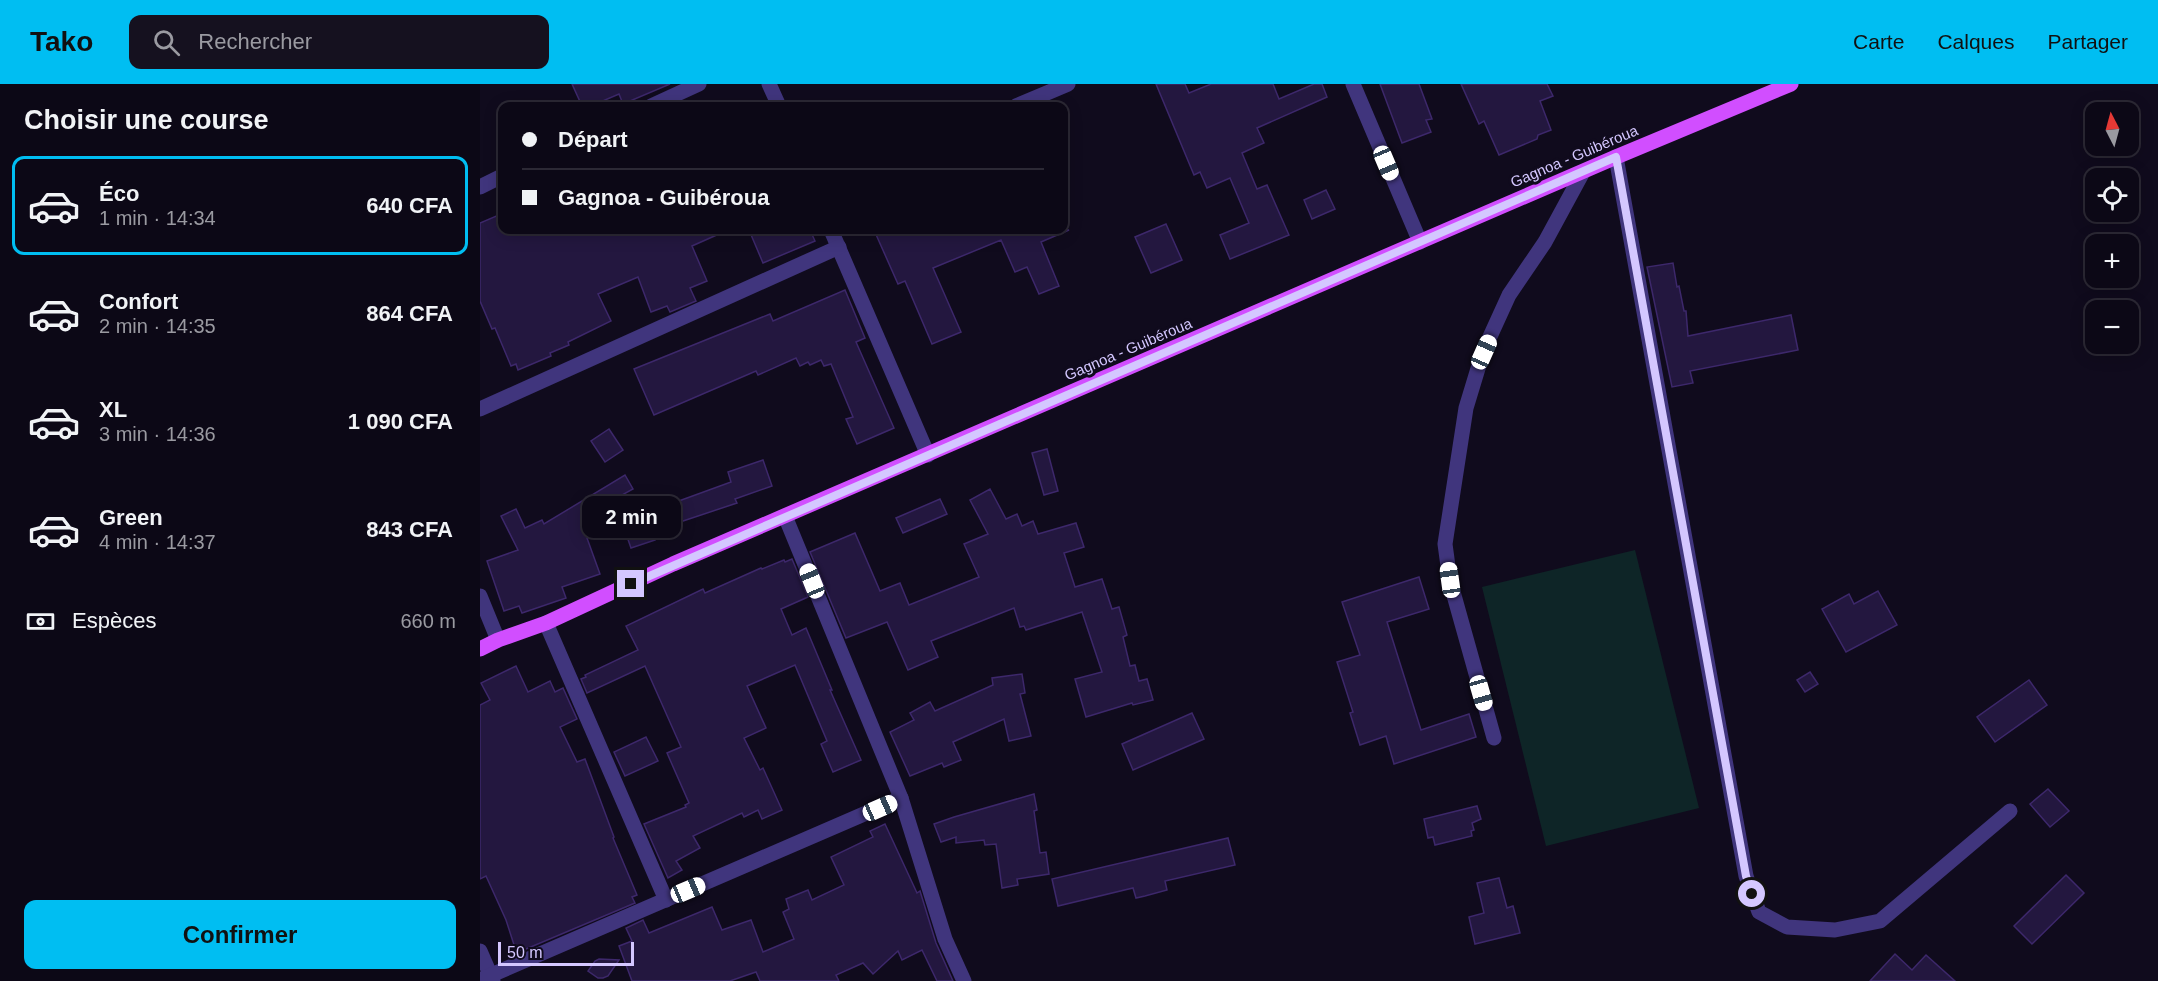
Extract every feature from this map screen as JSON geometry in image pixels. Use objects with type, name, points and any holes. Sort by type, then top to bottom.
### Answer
[{"type":"main road","name":"Gagnoa - Guibéroua","points":[[480,649],[546,623],[673,564],[1616,157],[1791,84]]},
{"type":"street","points":[[660,102],[699,84]]},
{"type":"street","points":[[769,84],[777,102]]},
{"type":"street","points":[[1025,102],[1068,84]]},
{"type":"street","points":[[1353,84],[1420,242]]},
{"type":"street","points":[[1616,157],[1743,864],[1759,912],[1787,927],[1835,930],[1880,921],[2010,811]]},
{"type":"street","points":[[1494,738],[1450,580],[1445,544],[1464,419],[1484,352],[1509,295],[1545,242],[1583,172]]},
{"type":"street","points":[[480,187],[498,178]]},
{"type":"street","points":[[833,234],[928,455]]},
{"type":"street","points":[[480,409],[838,247]]},
{"type":"street","points":[[785,516],[901,798],[945,939],[964,981]]},
{"type":"street","points":[[480,596],[498,640]]},
{"type":"street","points":[[546,623],[666,900]]},
{"type":"street","points":[[480,951],[488,979],[901,798]]},
{"type":"green space","points":[[1635,550],[1699,808],[1546,846],[1482,587]]},
{"type":"building","points":[[572,84],[670,84],[628,102],[622,102],[619,94],[600,102],[580,102]]},
{"type":"building","points":[[1156,84],[1185,84],[1189,93],[1211,84],[1273,84],[1279,99],[1314,84],[1322,84],[1327,97],[1257,128],[1264,143],[1242,153],[1257,189],[1267,185],[1289,235],[1230,259],[1220,235],[1249,223],[1230,178],[1207,188],[1200,172],[1194,175]]},
{"type":"building","points":[[1380,84],[1419,84],[1432,119],[1426,120],[1431,132],[1402,143]]},
{"type":"building","points":[[1461,84],[1547,84],[1553,96],[1540,101],[1551,130],[1538,135],[1537,139],[1499,155],[1484,121],[1479,124]]},
{"type":"building","points":[[1326,190],[1335,209],[1312,219],[1304,200]]},
{"type":"building","points":[[498,215],[498,234],[719,234],[692,246],[707,281],[690,288],[696,301],[670,312],[667,306],[651,312],[638,277],[598,294],[611,321],[568,342],[569,345],[550,353],[551,356],[518,370],[516,364],[511,366],[495,328],[492,329],[480,301],[480,223]]},
{"type":"building","points":[[1166,224],[1182,260],[1151,273],[1135,237]]},
{"type":"building","points":[[751,234],[812,234],[815,241],[763,263]]},
{"type":"building","points":[[876,234],[1060,234],[1041,242],[1059,286],[1039,294],[1027,267],[1015,272],[1001,240],[933,268],[961,332],[932,344],[905,281],[898,284]]},
{"type":"building","points":[[1673,263],[1677,287],[1679,286],[1684,311],[1686,311],[1688,336],[1791,315],[1798,350],[1690,371],[1693,383],[1672,387],[1647,267]]},
{"type":"building","points":[[845,290],[865,338],[856,342],[894,428],[857,444],[846,419],[853,417],[831,364],[824,366],[821,360],[800,366],[796,358],[758,375],[756,371],[654,415],[634,369],[770,314],[773,321]]},
{"type":"building","points":[[609,429],[623,450],[605,462],[591,441]]},
{"type":"building","points":[[1047,449],[1058,491],[1044,495],[1032,453]]},
{"type":"building","points":[[763,460],[772,486],[735,499],[737,503],[674,524],[669,511],[678,508],[676,502],[731,482],[728,472]]},
{"type":"building","points":[[625,475],[633,489],[595,510],[606,527],[587,538],[600,574],[562,587],[566,598],[522,613],[519,606],[504,611],[487,561],[518,550],[501,516],[516,509],[525,528],[542,520],[544,524]]},
{"type":"building","points":[[990,489],[1006,519],[1017,514],[1022,526],[1033,521],[1038,534],[1076,523],[1084,547],[1064,553],[1075,587],[1102,579],[1112,609],[1119,607],[1127,635],[1123,637],[1130,666],[1135,665],[1139,681],[1147,679],[1153,700],[1133,705],[1132,703],[1086,717],[1075,679],[1102,672],[1082,612],[1026,630],[1024,626],[1020,627],[1014,608],[931,641],[938,657],[908,670],[887,622],[846,638],[810,552],[855,533],[880,591],[900,583],[909,605],[979,577],[964,544],[988,534],[970,500]]},
{"type":"building","points":[[940,499],[947,514],[903,533],[896,518]]},
{"type":"building","points":[[649,523],[655,540],[631,548],[625,531]]},
{"type":"building","points":[[792,559],[808,597],[781,609],[792,635],[806,628],[861,760],[833,772],[821,744],[827,741],[795,665],[747,686],[766,728],[744,738],[760,770],[763,768],[782,810],[762,819],[758,810],[744,817],[742,813],[693,836],[700,848],[676,861],[682,870],[668,878],[644,824],[686,807],[685,805],[689,803],[667,753],[681,747],[645,666],[587,693],[581,679],[638,650],[626,626],[703,589],[705,593],[761,568]]},
{"type":"building","points":[[1419,577],[1429,609],[1387,622],[1421,730],[1469,714],[1476,737],[1394,764],[1386,736],[1360,745],[1350,713],[1353,712],[1337,662],[1360,655],[1342,602]]},
{"type":"building","points":[[1878,591],[1897,625],[1846,652],[1822,609],[1849,594],[1854,604]]},
{"type":"building","points":[[516,666],[528,692],[550,681],[555,692],[563,688],[577,719],[560,727],[577,762],[585,759],[613,838],[637,895],[632,897],[635,903],[526,949],[516,951],[506,920],[486,876],[480,879],[480,705],[490,700],[481,683]]},
{"type":"building","points":[[1810,672],[1818,684],[1805,692],[1797,680]]},
{"type":"building","points":[[1022,674],[1025,693],[1020,694],[1031,736],[1009,741],[1004,719],[953,742],[961,760],[944,767],[942,763],[910,776],[890,732],[914,720],[910,713],[930,702],[935,711],[993,685],[992,678]]},
{"type":"building","points":[[2029,680],[2047,705],[1995,742],[1977,717]]},
{"type":"building","points":[[1192,713],[1204,739],[1133,770],[1122,744]]},
{"type":"building","points":[[646,737],[658,761],[625,776],[614,752]]},
{"type":"building","points":[[2048,789],[2069,811],[2050,827],[2030,804]]},
{"type":"building","points":[[1034,794],[1040,853],[1046,852],[1049,874],[1017,879],[1018,885],[1002,888],[996,844],[985,845],[984,840],[956,843],[956,837],[941,842],[934,824]]},
{"type":"building","points":[[1477,806],[1481,819],[1472,823],[1474,830],[1471,831],[1472,836],[1435,845],[1433,837],[1428,838],[1424,819]]},
{"type":"building","points":[[885,824],[917,893],[920,891],[936,943],[953,981],[937,981],[922,950],[902,960],[898,951],[873,974],[863,963],[836,975],[839,981],[760,981],[756,972],[730,981],[632,981],[619,946],[632,941],[626,928],[643,920],[649,933],[712,907],[722,930],[751,920],[763,952],[794,939],[783,912],[789,909],[786,899],[808,890],[812,900],[844,885],[831,857],[873,837],[870,831]]},
{"type":"building","points":[[1228,838],[1235,865],[1165,881],[1167,890],[1145,896],[1136,898],[1133,888],[1058,906],[1052,879]]},
{"type":"building","points":[[2066,875],[2084,893],[2032,944],[2014,926]]},
{"type":"building","points":[[1499,878],[1507,908],[1513,906],[1520,933],[1475,944],[1469,917],[1484,913],[1477,883]]},
{"type":"building","points":[[1895,954],[1912,970],[1926,955],[1955,981],[1870,981]]},
{"type":"building","points":[[599,959],[619,960],[608,976],[598,978],[588,971]]},
{"type":"route","points":[[631,584],[1616,157],[1746,876],[1752,894]]}]
